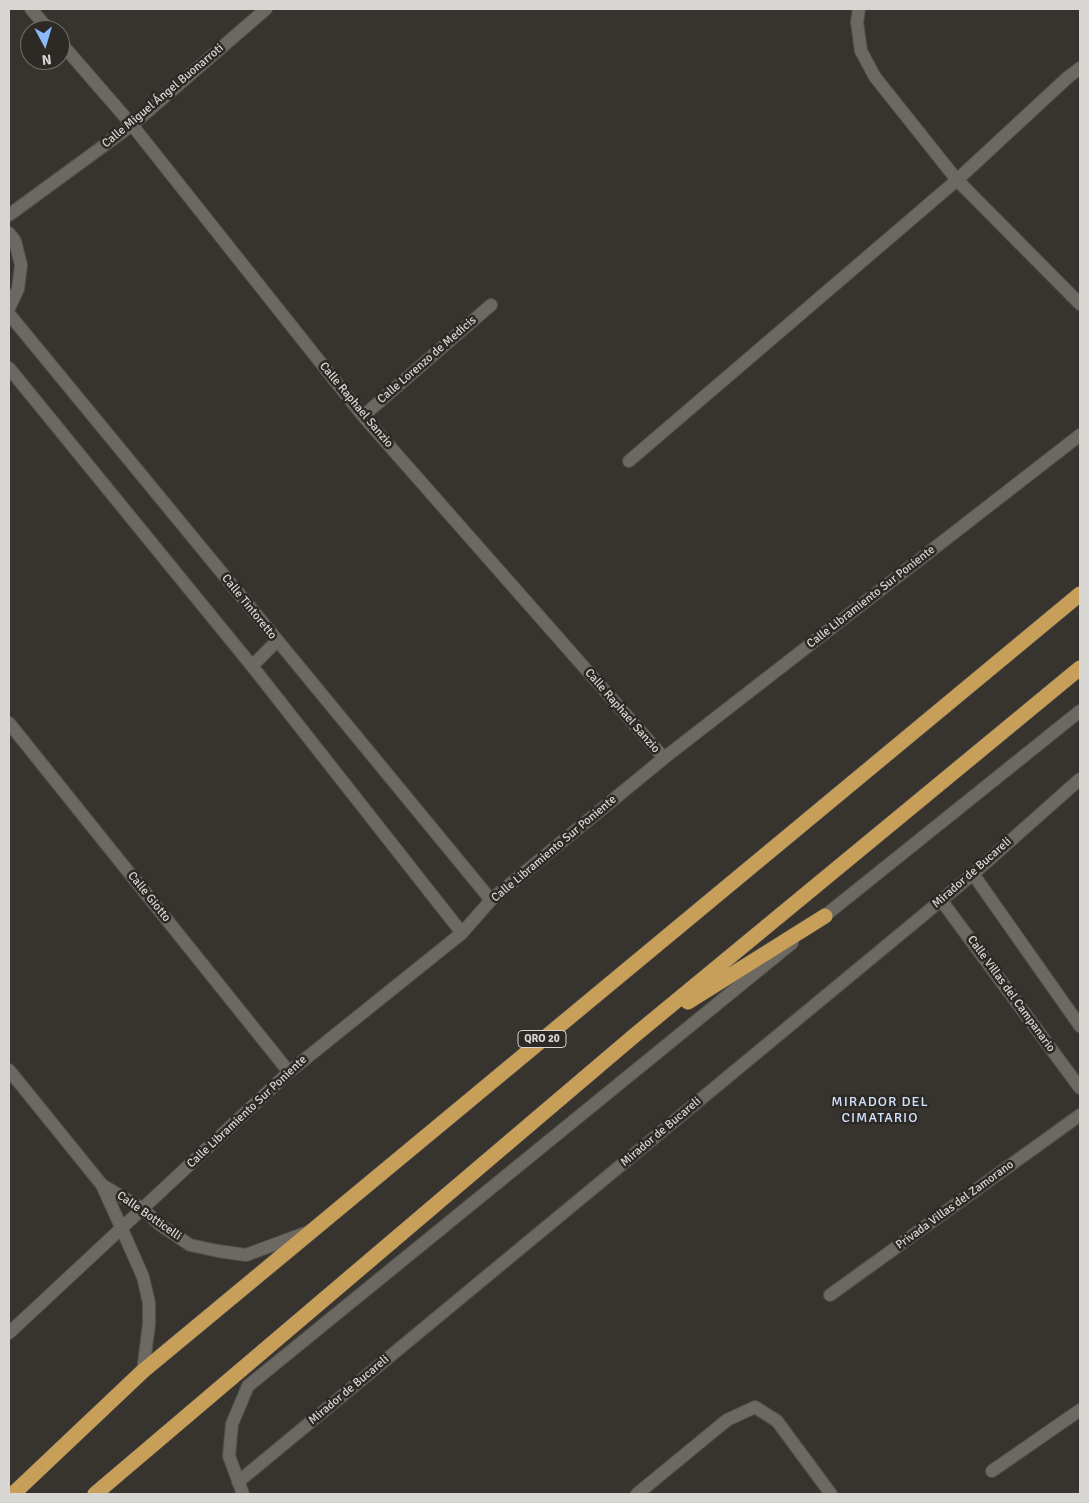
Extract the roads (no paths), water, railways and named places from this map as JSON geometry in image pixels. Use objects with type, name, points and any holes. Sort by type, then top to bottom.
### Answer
[{"type":"highway","name":"QRO 20","points":[[14,1494],[143,1371],[1080,594]]},
{"type":"highway","points":[[95,1494],[636,1035],[1080,668]]},
{"type":"highway","points":[[636,1035],[826,916]]},
{"type":"street","points":[[31,9],[40,20]]},
{"type":"street","name":"Calle Miguel Ángel Buonarroti","points":[[9,215],[132,125],[266,9]]},
{"type":"street","points":[[860,9],[857,22],[860,50],[875,77],[956,180],[1080,304]]},
{"type":"street","name":"Calle Raphael Sanzio","points":[[70,54],[132,125],[363,416],[664,758]]},
{"type":"street","points":[[629,462],[956,180],[1080,68]]},
{"type":"street","points":[[9,233],[15,241],[21,265],[18,289],[9,308]]},
{"type":"street","name":"Calle Lorenzo de Medicis","points":[[363,416],[491,305]]},
{"type":"street","name":"Calle Tintoretto","points":[[9,314],[491,900]]},
{"type":"street","points":[[9,368],[252,666],[462,933]]},
{"type":"street","name":"Calle Libramiento Sur Poniente","points":[[9,1333],[289,1072],[462,933],[491,900],[664,758],[1080,435]]},
{"type":"street","points":[[252,666],[277,641]]},
{"type":"street","points":[[243,1494],[229,1456],[229,1448],[232,1424],[248,1386],[1080,711]]},
{"type":"street","name":"Calle Giotto","points":[[9,723],[289,1072]]},
{"type":"street","name":"Mirador de Bucareli","points":[[238,1482],[973,874],[1080,779]]},
{"type":"street","points":[[973,874],[1080,1026]]},
{"type":"street","name":"Calle Villas del Campanario","points":[[941,900],[1080,1088]]},
{"type":"street","name":"Calle Botticelli","points":[[9,1070],[102,1184],[142,1277],[149,1303],[149,1324],[143,1371]]},
{"type":"street","name":"Privada Villas del Zamorano","points":[[830,1295],[1080,1115]]},
{"type":"street","name":"Calle Botticelli","points":[[102,1184],[144,1209],[159,1224],[190,1245],[246,1255],[311,1231]]},
{"type":"street","points":[[637,1494],[727,1420],[755,1407],[777,1421],[831,1494]]},
{"type":"street","points":[[992,1471],[1080,1410]]},
{"type":"district","name":"MIRADOR DEL CIMATARIO","points":[[880,1110]]}]
